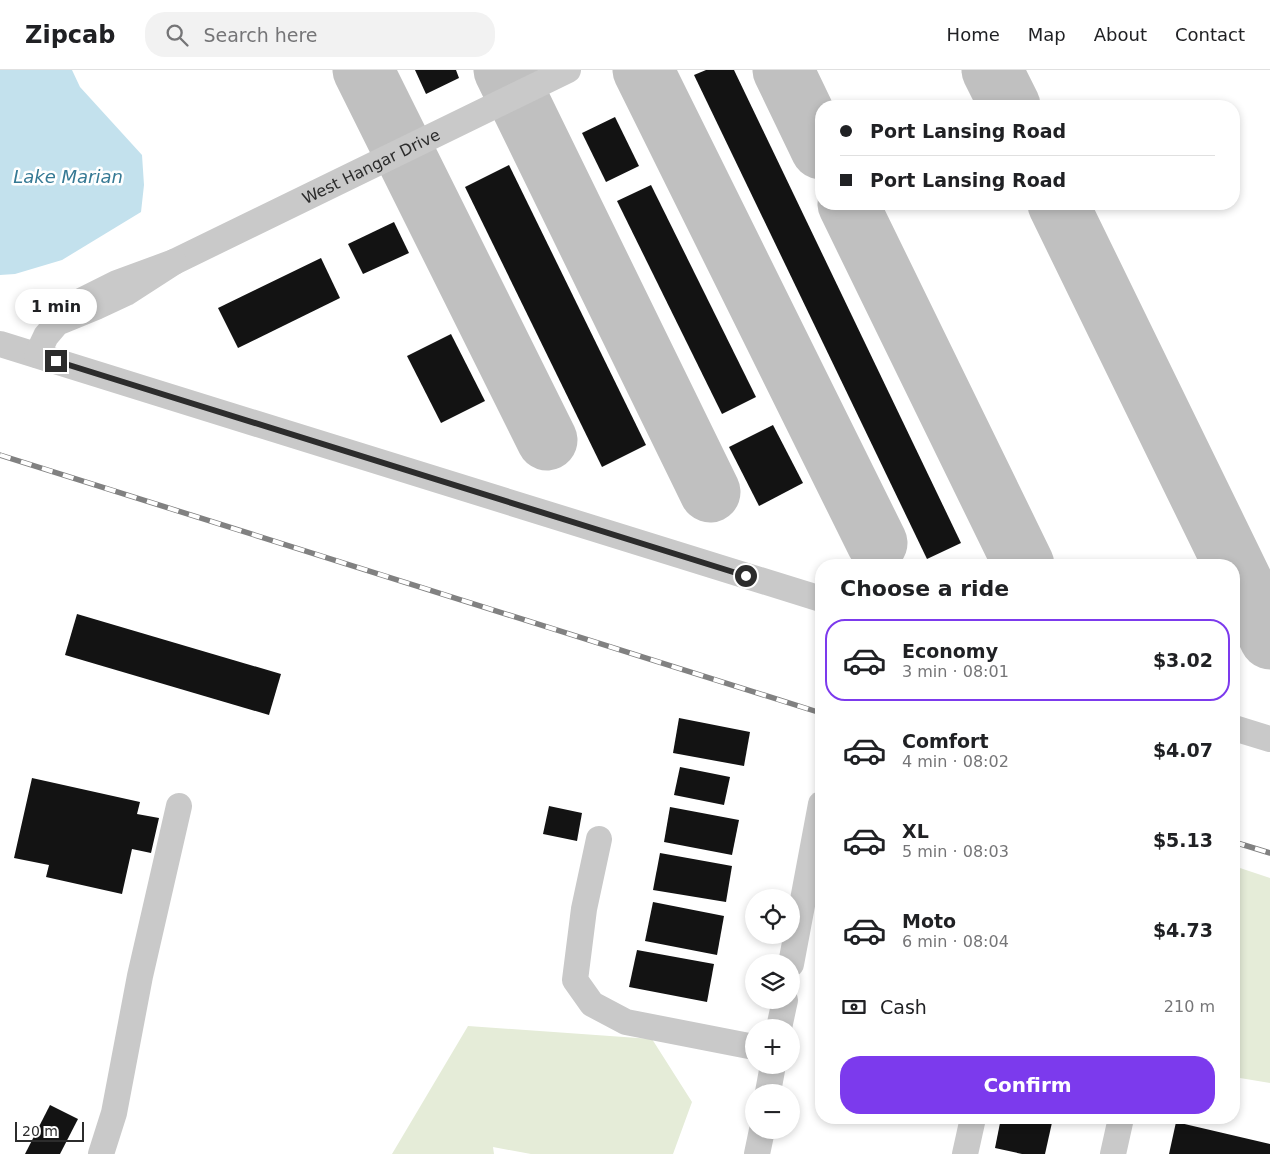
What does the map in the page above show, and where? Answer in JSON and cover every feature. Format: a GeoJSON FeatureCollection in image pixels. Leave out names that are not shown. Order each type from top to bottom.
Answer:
{"type":"FeatureCollection","features":[{"type":"Feature","properties":{"kind":"street","name":"West Hangar Drive"},"geometry":{"type":"LineString","coordinates":[[37,355],[46,336],[57,323],[126,293],[174,262],[568,70]]}},
{"type":"Feature","properties":{"kind":"street"},"geometry":{"type":"LineString","coordinates":[[0,344],[815,598]]}},
{"type":"Feature","properties":{"kind":"street"},"geometry":{"type":"LineString","coordinates":[[1240,730],[1270,739]]}},
{"type":"Feature","properties":{"kind":"street"},"geometry":{"type":"LineString","coordinates":[[101,1154],[114,1113],[140,976],[179,806]]}},
{"type":"Feature","properties":{"kind":"street"},"geometry":{"type":"LineString","coordinates":[[793,954],[815,836]]}},
{"type":"Feature","properties":{"kind":"street"},"geometry":{"type":"LineString","coordinates":[[599,838],[584,909],[575,980],[592,1004],[626,1022],[745,1044]]}},
{"type":"Feature","properties":{"kind":"street"},"geometry":{"type":"LineString","coordinates":[[966,1154],[972,1124]]}},
{"type":"Feature","properties":{"kind":"street"},"geometry":{"type":"LineString","coordinates":[[1113,1154],[1120,1124]]}},
{"type":"Feature","properties":{"kind":"street"},"geometry":{"type":"LineString","coordinates":[[758,1154],[760,1139]]}},
{"type":"Feature","properties":{"kind":"green space"},"geometry":{"type":"Polygon","coordinates":[[[1240,868],[1270,878],[1270,1083],[1240,1078],[1240,868]]]}},
{"type":"Feature","properties":{"kind":"green space"},"geometry":{"type":"Polygon","coordinates":[[[468,1026],[652,1039],[692,1102],[673,1154],[531,1154],[493,1147],[494,1154],[392,1154],[468,1026]]]}},
{"type":"Feature","properties":{"kind":"water","name":"Lake Marian"},"geometry":{"type":"Polygon","coordinates":[[[0,70],[72,70],[80,87],[142,155],[144,185],[141,212],[62,260],[15,274],[0,275],[0,70]]]}},
{"type":"Feature","properties":{"kind":"building"},"geometry":{"type":"Polygon","coordinates":[[[415,70],[456,70],[459,78],[426,94],[415,70]]]}},
{"type":"Feature","properties":{"kind":"building"},"geometry":{"type":"Polygon","coordinates":[[[706,70],[734,70],[961,543],[927,559],[694,75],[706,70]]]}},
{"type":"Feature","properties":{"kind":"building"},"geometry":{"type":"Polygon","coordinates":[[[615,117],[639,166],[606,182],[582,133],[615,117]]]}},
{"type":"Feature","properties":{"kind":"building"},"geometry":{"type":"Polygon","coordinates":[[[509,165],[646,445],[602,467],[465,187],[509,165]]]}},
{"type":"Feature","properties":{"kind":"building"},"geometry":{"type":"Polygon","coordinates":[[[651,185],[756,397],[722,414],[617,201],[651,185]]]}},
{"type":"Feature","properties":{"kind":"building"},"geometry":{"type":"Polygon","coordinates":[[[394,222],[409,253],[363,274],[348,244],[394,222]]]}},
{"type":"Feature","properties":{"kind":"building"},"geometry":{"type":"Polygon","coordinates":[[[321,258],[340,298],[238,348],[218,308],[321,258]]]}},
{"type":"Feature","properties":{"kind":"building"},"geometry":{"type":"Polygon","coordinates":[[[451,334],[485,401],[441,423],[407,356],[451,334]]]}},
{"type":"Feature","properties":{"kind":"building"},"geometry":{"type":"Polygon","coordinates":[[[773,425],[803,483],[759,506],[729,447],[773,425]]]}},
{"type":"Feature","properties":{"kind":"building"},"geometry":{"type":"Polygon","coordinates":[[[77,614],[281,674],[269,715],[65,655],[77,614]]]}},
{"type":"Feature","properties":{"kind":"building"},"geometry":{"type":"Polygon","coordinates":[[[679,718],[750,732],[744,766],[673,753],[679,718]]]}},
{"type":"Feature","properties":{"kind":"building"},"geometry":{"type":"Polygon","coordinates":[[[680,767],[730,777],[724,805],[674,795],[680,767]]]}},
{"type":"Feature","properties":{"kind":"building"},"geometry":{"type":"Polygon","coordinates":[[[32,778],[140,802],[137,814],[159,818],[151,853],[132,849],[122,894],[46,877],[49,865],[14,858],[32,778]]]}},
{"type":"Feature","properties":{"kind":"building"},"geometry":{"type":"Polygon","coordinates":[[[549,806],[582,813],[577,841],[543,834],[549,806]]]}},
{"type":"Feature","properties":{"kind":"building"},"geometry":{"type":"Polygon","coordinates":[[[670,807],[739,820],[732,855],[664,842],[670,807]]]}},
{"type":"Feature","properties":{"kind":"building"},"geometry":{"type":"Polygon","coordinates":[[[660,853],[732,866],[726,902],[653,890],[660,853]]]}},
{"type":"Feature","properties":{"kind":"building"},"geometry":{"type":"Polygon","coordinates":[[[653,902],[724,916],[717,955],[645,941],[653,902]]]}},
{"type":"Feature","properties":{"kind":"building"},"geometry":{"type":"Polygon","coordinates":[[[637,950],[714,964],[707,1002],[629,987],[637,950]]]}},
{"type":"Feature","properties":{"kind":"building"},"geometry":{"type":"Polygon","coordinates":[[[50,1105],[78,1119],[60,1154],[25,1154],[50,1105]]]}},
{"type":"Feature","properties":{"kind":"building"},"geometry":{"type":"Polygon","coordinates":[[[1000,1124],[1052,1124],[1045,1154],[1022,1154],[995,1148],[1000,1124]]]}},
{"type":"Feature","properties":{"kind":"building"},"geometry":{"type":"Polygon","coordinates":[[[1176,1124],[1185,1124],[1270,1144],[1270,1154],[1169,1154],[1176,1124]]]}},
{"type":"Feature","properties":{"kind":"taxiway"},"geometry":{"type":"LineString","coordinates":[[363,70],[547,440]]}},
{"type":"Feature","properties":{"kind":"taxiway"},"geometry":{"type":"LineString","coordinates":[[504,70],[710,492]]}},
{"type":"Feature","properties":{"kind":"taxiway"},"geometry":{"type":"LineString","coordinates":[[643,70],[877,543]]}},
{"type":"Feature","properties":{"kind":"taxiway"},"geometry":{"type":"LineString","coordinates":[[783,70],[815,137]]}},
{"type":"Feature","properties":{"kind":"taxiway"},"geometry":{"type":"LineString","coordinates":[[992,70],[1007,100]]}},
{"type":"Feature","properties":{"kind":"taxiway"},"geometry":{"type":"LineString","coordinates":[[851,210],[1021,559]]}},
{"type":"Feature","properties":{"kind":"taxiway"},"geometry":{"type":"LineString","coordinates":[[1061,210],[1231,559]]}},
{"type":"Feature","properties":{"kind":"taxiway"},"geometry":{"type":"LineString","coordinates":[[1240,577],[1270,639]]}},
{"type":"Feature","properties":{"kind":"railway"},"geometry":{"type":"LineString","coordinates":[[0,455],[815,711]]}},
{"type":"Feature","properties":{"kind":"railway"},"geometry":{"type":"LineString","coordinates":[[1240,844],[1270,853]]}},
{"type":"Feature","properties":{"kind":"route"},"geometry":{"type":"LineString","coordinates":[[56,361],[746,576]]}}]}
